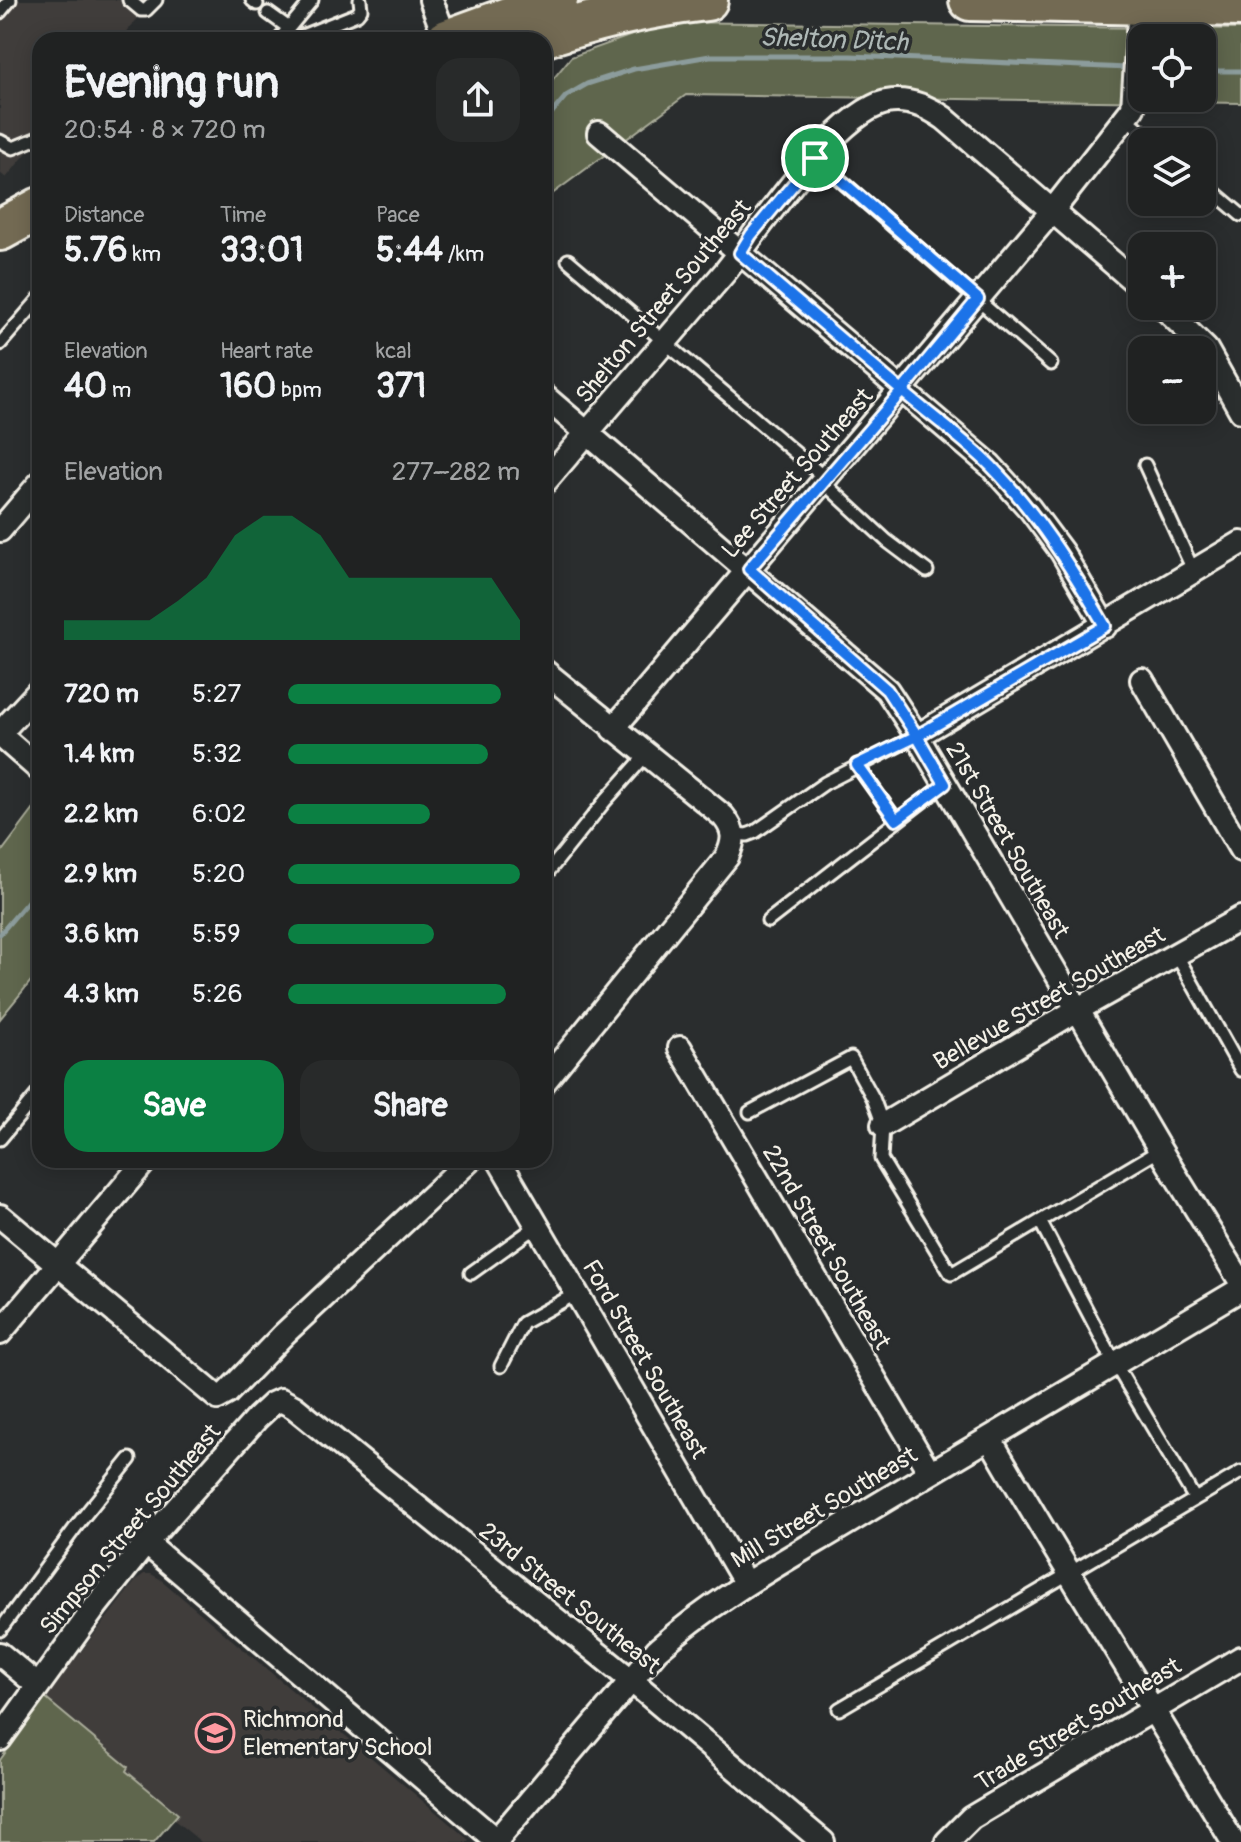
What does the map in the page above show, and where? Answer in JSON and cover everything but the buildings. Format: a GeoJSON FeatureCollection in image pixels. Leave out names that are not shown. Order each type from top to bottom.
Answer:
{"type":"FeatureCollection","features":[{"type":"Feature","properties":{"kind":"highway"},"geometry":{"type":"LineString","coordinates":[[468,32],[557,0]]}},
{"type":"Feature","properties":{"kind":"highway"},"geometry":{"type":"LineString","coordinates":[[552,34],[584,22],[654,6],[707,0]]}},
{"type":"Feature","properties":{"kind":"highway"},"geometry":{"type":"LineString","coordinates":[[970,0],[1139,18],[1241,6]]}},
{"type":"Feature","properties":{"kind":"highway"},"geometry":{"type":"LineString","coordinates":[[0,230],[32,212]]}},
{"type":"Feature","properties":{"kind":"highway"},"geometry":{"type":"LineString","coordinates":[[0,239],[32,233]]}},
{"type":"Feature","properties":{"kind":"street"},"geometry":{"type":"LineString","coordinates":[[431,0],[443,32]]}},
{"type":"Feature","properties":{"kind":"street"},"geometry":{"type":"LineString","coordinates":[[1138,24],[1139,18]]}},
{"type":"Feature","properties":{"kind":"street","name":"Shelton Street Southeast"},"geometry":{"type":"LineString","coordinates":[[552,474],[740,253],[751,235],[843,125],[863,111],[886,102],[905,101],[927,107],[944,118],[1128,276]]}},
{"type":"Feature","properties":{"kind":"street","name":"Lee Street Southeast"},"geometry":{"type":"LineString","coordinates":[[613,729],[902,391],[1053,210],[1128,112]]}},
{"type":"Feature","properties":{"kind":"street"},"geometry":{"type":"LineString","coordinates":[[599,133],[990,465],[1030,509],[1062,552],[1105,626]]}},
{"type":"Feature","properties":{"kind":"street"},"geometry":{"type":"LineString","coordinates":[[1176,320],[1206,349],[1241,411]]}},
{"type":"Feature","properties":{"kind":"street","name":"21st Street Southeast"},"geometry":{"type":"LineString","coordinates":[[552,403],[887,690],[1241,1282]]}},
{"type":"Feature","properties":{"kind":"street"},"geometry":{"type":"LineString","coordinates":[[0,530],[32,492]]}},
{"type":"Feature","properties":{"kind":"street"},"geometry":{"type":"LineString","coordinates":[[917,736],[1241,543]]}},
{"type":"Feature","properties":{"kind":"street"},"geometry":{"type":"LineString","coordinates":[[1142,680],[1241,850]]}},
{"type":"Feature","properties":{"kind":"street"},"geometry":{"type":"LineString","coordinates":[[552,684],[723,816],[734,834],[733,846],[727,857],[552,1072]]}},
{"type":"Feature","properties":{"kind":"street"},"geometry":{"type":"LineString","coordinates":[[32,699],[0,734],[32,763]]}},
{"type":"Feature","properties":{"kind":"street","name":"Bellevue Street Southeast"},"geometry":{"type":"LineString","coordinates":[[883,1125],[1077,1010],[1241,918]]}},
{"type":"Feature","properties":{"kind":"street","name":"22nd Street Southeast"},"geometry":{"type":"LineString","coordinates":[[680,1048],[930,1473]]}},
{"type":"Feature","properties":{"kind":"street"},"geometry":{"type":"LineString","coordinates":[[0,1333],[139,1168]]}},
{"type":"Feature","properties":{"kind":"street","name":"Simpson Street Southeast"},"geometry":{"type":"LineString","coordinates":[[58,1264],[218,1398],[227,1393],[284,1334],[461,1168]]}},
{"type":"Feature","properties":{"kind":"street","name":"Ford Street Southeast"},"geometry":{"type":"LineString","coordinates":[[504,1168],[746,1584]]}},
{"type":"Feature","properties":{"kind":"street"},"geometry":{"type":"LineString","coordinates":[[0,1216],[58,1264]]}},
{"type":"Feature","properties":{"kind":"street","name":"Mill Street Southeast"},"geometry":{"type":"LineString","coordinates":[[497,1842],[657,1650],[687,1624],[746,1584],[1241,1289]]}},
{"type":"Feature","properties":{"kind":"street","name":"Simpson Street Southeast"},"geometry":{"type":"LineString","coordinates":[[0,1739],[37,1685],[146,1543],[257,1418],[281,1400]]}},
{"type":"Feature","properties":{"kind":"street","name":"23rd Street Southeast"},"geometry":{"type":"LineString","coordinates":[[281,1400],[294,1407],[632,1681],[823,1842]]}},
{"type":"Feature","properties":{"kind":"street"},"geometry":{"type":"LineString","coordinates":[[990,1439],[1068,1574],[1154,1709],[1233,1842]]}},
{"type":"Feature","properties":{"kind":"street"},"geometry":{"type":"LineString","coordinates":[[146,1543],[497,1842]]}},
{"type":"Feature","properties":{"kind":"street","name":"Trade Street Southeast"},"geometry":{"type":"LineString","coordinates":[[947,1842],[971,1818],[1241,1658]]}},
{"type":"Feature","properties":{"kind":"street"},"geometry":{"type":"LineString","coordinates":[[2,1661],[37,1685]]}},
{"type":"Feature","properties":{"kind":"lane"},"geometry":{"type":"LineString","coordinates":[[0,12],[10,0]]}},
{"type":"Feature","properties":{"kind":"lane"},"geometry":{"type":"LineString","coordinates":[[129,0],[141,10],[146,10],[156,0]]}},
{"type":"Feature","properties":{"kind":"lane"},"geometry":{"type":"LineString","coordinates":[[291,32],[312,0]]}},
{"type":"Feature","properties":{"kind":"lane"},"geometry":{"type":"LineString","coordinates":[[297,32],[357,14],[361,9],[360,0]]}},
{"type":"Feature","properties":{"kind":"lane"},"geometry":{"type":"LineString","coordinates":[[268,13],[288,32]]}},
{"type":"Feature","properties":{"kind":"lane"},"geometry":{"type":"LineString","coordinates":[[1132,112],[1144,128]]}},
{"type":"Feature","properties":{"kind":"lane"},"geometry":{"type":"LineString","coordinates":[[0,141],[13,148],[32,140]]}},
{"type":"Feature","properties":{"kind":"lane"},"geometry":{"type":"LineString","coordinates":[[815,158],[1051,364]]}},
{"type":"Feature","properties":{"kind":"lane"},"geometry":{"type":"LineString","coordinates":[[1216,194],[1241,215]]}},
{"type":"Feature","properties":{"kind":"lane"},"geometry":{"type":"LineString","coordinates":[[568,260],[824,481],[887,541],[927,571]]}},
{"type":"Feature","properties":{"kind":"lane"},"geometry":{"type":"LineString","coordinates":[[0,344],[32,307]]}},
{"type":"Feature","properties":{"kind":"lane"},"geometry":{"type":"LineString","coordinates":[[1145,465],[1194,572]]}},
{"type":"Feature","properties":{"kind":"lane"},"geometry":{"type":"LineString","coordinates":[[734,834],[755,832],[794,803],[857,765],[917,736]]}},
{"type":"Feature","properties":{"kind":"lane"},"geometry":{"type":"LineString","coordinates":[[552,867],[646,755]]}},
{"type":"Feature","properties":{"kind":"lane"},"geometry":{"type":"LineString","coordinates":[[857,765],[896,820]]}},
{"type":"Feature","properties":{"kind":"lane"},"geometry":{"type":"LineString","coordinates":[[768,921],[945,784]]}},
{"type":"Feature","properties":{"kind":"lane"},"geometry":{"type":"LineString","coordinates":[[1176,954],[1241,1070]]}},
{"type":"Feature","properties":{"kind":"lane"},"geometry":{"type":"LineString","coordinates":[[750,1112],[851,1058],[873,1098],[883,1125],[881,1159],[951,1274],[1160,1150]]}},
{"type":"Feature","properties":{"kind":"lane"},"geometry":{"type":"LineString","coordinates":[[0,1139],[32,1101]]}},
{"type":"Feature","properties":{"kind":"lane"},"geometry":{"type":"LineString","coordinates":[[1040,1221],[1115,1364],[1195,1499]]}},
{"type":"Feature","properties":{"kind":"lane"},"geometry":{"type":"LineString","coordinates":[[471,1273],[538,1225]]}},
{"type":"Feature","properties":{"kind":"lane"},"geometry":{"type":"LineString","coordinates":[[501,1366],[523,1323],[577,1293]]}},
{"type":"Feature","properties":{"kind":"lane"},"geometry":{"type":"LineString","coordinates":[[0,1630],[130,1459]]}},
{"type":"Feature","properties":{"kind":"lane"},"geometry":{"type":"LineString","coordinates":[[839,1709],[1241,1472]]}},
{"type":"Feature","properties":{"kind":"shaded area"},"geometry":{"type":"Polygon","coordinates":[[[0,0],[153,0],[127,32],[32,32],[32,147],[6,178],[0,173],[0,0]]]}},
{"type":"Feature","properties":{"kind":"shaded area","name":"Richmond Elementary School"},"geometry":{"type":"Polygon","coordinates":[[[144,1574],[160,1579],[469,1840],[201,1842],[173,1819],[177,1814],[126,1771],[128,1767],[45,1698],[144,1574]]]}},
{"type":"Feature","properties":{"kind":"green space"},"geometry":{"type":"Polygon","coordinates":[[[668,22],[1128,28],[1128,101],[686,95],[552,194],[552,80],[571,57],[668,22]]]}},
{"type":"Feature","properties":{"kind":"green space"},"geometry":{"type":"Polygon","coordinates":[[[1216,29],[1241,29],[1241,103],[1216,103],[1216,29]]]}},
{"type":"Feature","properties":{"kind":"green space"},"geometry":{"type":"Polygon","coordinates":[[[32,812],[32,980],[0,1019],[0,854],[32,812]]]}},
{"type":"Feature","properties":{"kind":"green space"},"geometry":{"type":"Polygon","coordinates":[[[45,1698],[128,1767],[126,1771],[178,1814],[154,1842],[0,1842],[0,1760],[45,1698]]]}},
{"type":"Feature","properties":{"kind":"waterway","name":"Shelton Ditch"},"geometry":{"type":"LineString","coordinates":[[552,113],[566,96],[587,84],[634,69],[710,56],[851,56],[1128,68]]}},
{"type":"Feature","properties":{"kind":"waterway","name":"Shelton Ditch"},"geometry":{"type":"LineString","coordinates":[[1216,71],[1241,71]]}},
{"type":"Feature","properties":{"kind":"waterway","name":"Shelton Ditch"},"geometry":{"type":"LineString","coordinates":[[0,934],[32,896]]}},
{"type":"Feature","properties":{"kind":"place","name":"Richmond Elementary School"},"geometry":{"type":"Point","coordinates":[215,1733]}},
{"type":"Feature","properties":{"kind":"route"},"geometry":{"type":"LineString","coordinates":[[815,158],[751,235],[740,253],[902,391],[749,569],[887,690],[917,736],[857,765],[896,820],[945,784],[917,736],[1105,626],[1062,552],[1030,509],[990,465],[902,391],[978,299],[815,158]]}}]}
